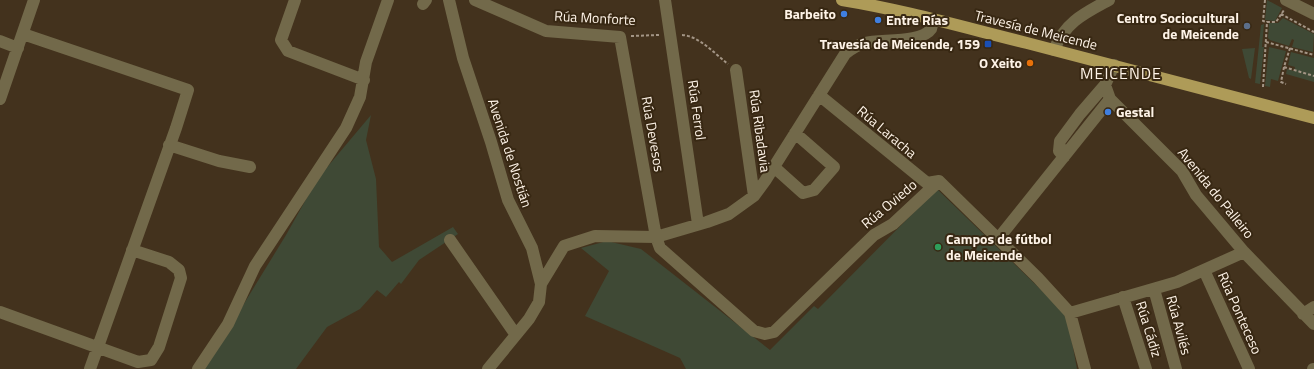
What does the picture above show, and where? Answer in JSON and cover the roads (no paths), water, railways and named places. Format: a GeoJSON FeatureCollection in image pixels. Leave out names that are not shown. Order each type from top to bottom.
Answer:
{"type":"FeatureCollection","features":[{"type":"Feature","properties":{"kind":"main road","name":"Travesía de Meicende"},"geometry":{"type":"LineString","coordinates":[[842,0],[869,2],[1314,118]]}},
{"type":"Feature","properties":{"kind":"street"},"geometry":{"type":"LineString","coordinates":[[0,100],[34,0]]}},
{"type":"Feature","properties":{"kind":"street"},"geometry":{"type":"LineString","coordinates":[[295,0],[281,40],[288,51],[364,80]]}},
{"type":"Feature","properties":{"kind":"street"},"geometry":{"type":"LineString","coordinates":[[198,369],[228,324],[255,266],[346,128],[360,97],[366,62],[388,0]]}},
{"type":"Feature","properties":{"kind":"street","name":"Avenida de Nostián"},"geometry":{"type":"LineString","coordinates":[[449,0],[463,58],[508,200],[532,248],[542,284],[539,302],[529,318],[488,369]]}},
{"type":"Feature","properties":{"kind":"street","name":"Rúa Monforte"},"geometry":{"type":"LineString","coordinates":[[475,0],[546,31],[620,37]]}},
{"type":"Feature","properties":{"kind":"street","name":"Rúa Ferrol"},"geometry":{"type":"LineString","coordinates":[[665,0],[674,34],[698,224]]}},
{"type":"Feature","properties":{"kind":"street"},"geometry":{"type":"LineString","coordinates":[[1054,50],[1059,37],[1068,27],[1078,18],[1109,0]]}},
{"type":"Feature","properties":{"kind":"street"},"geometry":{"type":"LineString","coordinates":[[1286,0],[1314,14]]}},
{"type":"Feature","properties":{"kind":"street"},"geometry":{"type":"LineString","coordinates":[[542,284],[564,246],[595,236],[656,237],[729,214],[754,196],[845,54],[853,48],[865,43],[914,38],[931,29],[933,19]]}},
{"type":"Feature","properties":{"kind":"street"},"geometry":{"type":"LineString","coordinates":[[22,34],[188,90],[170,145],[90,369]]}},
{"type":"Feature","properties":{"kind":"street","name":"Rúa Devesos"},"geometry":{"type":"LineString","coordinates":[[620,37],[656,237]]}},
{"type":"Feature","properties":{"kind":"street"},"geometry":{"type":"LineString","coordinates":[[0,41],[18,48]]}},
{"type":"Feature","properties":{"kind":"street"},"geometry":{"type":"LineString","coordinates":[[1064,156],[1059,151],[1060,141],[1080,114],[1105,85],[1114,65]]}},
{"type":"Feature","properties":{"kind":"street","name":"Rúa Ribadavia"},"geometry":{"type":"LineString","coordinates":[[736,70],[754,196]]}},
{"type":"Feature","properties":{"kind":"street"},"geometry":{"type":"LineString","coordinates":[[998,239],[1110,99],[1105,85]]}},
{"type":"Feature","properties":{"kind":"street","name":"Rúa Laracha"},"geometry":{"type":"LineString","coordinates":[[819,95],[927,184],[939,181]]}},
{"type":"Feature","properties":{"kind":"street","name":"Avenida do Palleiro"},"geometry":{"type":"LineString","coordinates":[[1110,99],[1182,171],[1196,195],[1244,252],[1314,324]]}},
{"type":"Feature","properties":{"kind":"street"},"geometry":{"type":"LineString","coordinates":[[774,167],[804,193],[814,190],[834,167],[795,133]]}},
{"type":"Feature","properties":{"kind":"street"},"geometry":{"type":"LineString","coordinates":[[170,145],[219,161],[250,167]]}},
{"type":"Feature","properties":{"kind":"street","name":"Rúa Oviedo"},"geometry":{"type":"LineString","coordinates":[[656,237],[660,248],[724,305],[754,331],[765,334],[774,332],[874,235],[893,224],[939,181],[1070,312]]}},
{"type":"Feature","properties":{"kind":"street"},"geometry":{"type":"LineString","coordinates":[[450,240],[516,335]]}},
{"type":"Feature","properties":{"kind":"street"},"geometry":{"type":"LineString","coordinates":[[0,312],[138,362],[151,360],[159,347],[181,278],[180,270],[169,262],[132,250]]}},
{"type":"Feature","properties":{"kind":"street"},"geometry":{"type":"LineString","coordinates":[[1085,369],[1070,312],[1177,282],[1244,252]]}},
{"type":"Feature","properties":{"kind":"street","name":"Rúa Ponteceso"},"geometry":{"type":"LineString","coordinates":[[1204,270],[1249,369]]}},
{"type":"Feature","properties":{"kind":"street","name":"Rúa Avilés"},"geometry":{"type":"LineString","coordinates":[[1154,289],[1176,369]]}},
{"type":"Feature","properties":{"kind":"street","name":"Rúa Cádiz"},"geometry":{"type":"LineString","coordinates":[[1123,297],[1146,369]]}},
{"type":"Feature","properties":{"kind":"street"},"geometry":{"type":"LineString","coordinates":[[1303,314],[1314,306]]}},
{"type":"Feature","properties":{"kind":"place","name":"Barbeito"},"geometry":{"type":"Point","coordinates":[844,14]}},
{"type":"Feature","properties":{"kind":"place","name":"Entre Rías"},"geometry":{"type":"Point","coordinates":[878,20]}},
{"type":"Feature","properties":{"kind":"place","name":"Centro Sociocultural de Meicende"},"geometry":{"type":"Point","coordinates":[1247,26]}},
{"type":"Feature","properties":{"kind":"place","name":"Travesía de Meicende, 159"},"geometry":{"type":"Point","coordinates":[988,44]}},
{"type":"Feature","properties":{"kind":"place","name":"O Xeito"},"geometry":{"type":"Point","coordinates":[1030,63]}},
{"type":"Feature","properties":{"kind":"place","name":"Gestal"},"geometry":{"type":"Point","coordinates":[1108,112]}},
{"type":"Feature","properties":{"kind":"place","name":"Campos de fútbol de Meicende"},"geometry":{"type":"Point","coordinates":[938,247]}},
{"type":"Feature","properties":{"kind":"district","name":"MEICENDE"},"geometry":{"type":"Point","coordinates":[1121,73]}}]}
